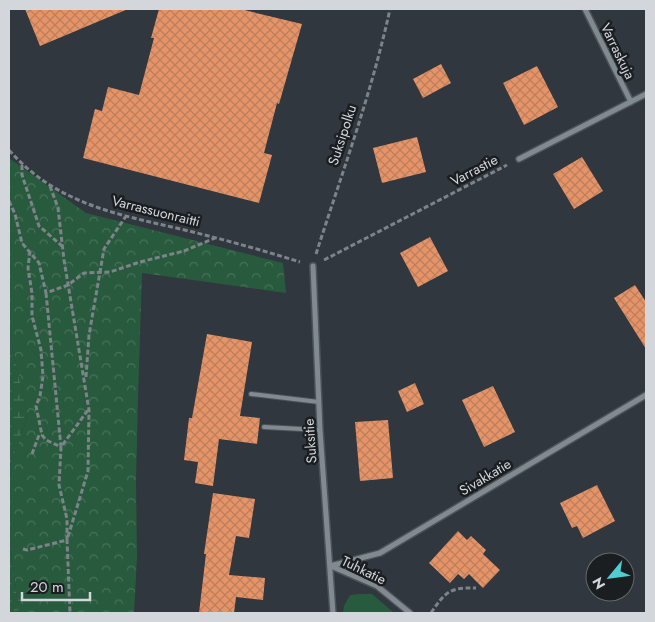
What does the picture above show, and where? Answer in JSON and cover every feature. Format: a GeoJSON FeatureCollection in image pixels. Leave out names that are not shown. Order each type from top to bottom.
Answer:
{"type":"FeatureCollection","features":[{"type":"Feature","properties":{"kind":"street","name":"Varraskuja"},"geometry":{"type":"LineString","coordinates":[[585,9],[631,102]]}},
{"type":"Feature","properties":{"kind":"street","name":"Varrastie"},"geometry":{"type":"LineString","coordinates":[[519,159],[646,94]]}},
{"type":"Feature","properties":{"kind":"street","name":"Suksitie"},"geometry":{"type":"LineString","coordinates":[[312,266],[320,430],[333,613]]}},
{"type":"Feature","properties":{"kind":"street","name":"Sivakkatie"},"geometry":{"type":"LineString","coordinates":[[330,566],[380,553],[646,395]]}},
{"type":"Feature","properties":{"kind":"street","name":"Tuhkatie"},"geometry":{"type":"LineString","coordinates":[[330,566],[378,586],[410,613]]}},
{"type":"Feature","properties":{"kind":"lane"},"geometry":{"type":"LineString","coordinates":[[251,394],[319,402]]}},
{"type":"Feature","properties":{"kind":"lane"},"geometry":{"type":"LineString","coordinates":[[264,427],[320,430]]}},
{"type":"Feature","properties":{"kind":"path","name":"Suksipolku"},"geometry":{"type":"LineString","coordinates":[[312,266],[364,103],[383,40],[390,9]]}},
{"type":"Feature","properties":{"kind":"path","name":"Varrassuonraitti"},"geometry":{"type":"LineString","coordinates":[[9,150],[22,165],[50,186],[88,206],[216,237],[312,266]]}},
{"type":"Feature","properties":{"kind":"path","name":"Varrastie"},"geometry":{"type":"LineString","coordinates":[[312,266],[519,159]]}},
{"type":"Feature","properties":{"kind":"path"},"geometry":{"type":"LineString","coordinates":[[22,165],[22,175],[39,226],[63,246]]}},
{"type":"Feature","properties":{"kind":"path"},"geometry":{"type":"LineString","coordinates":[[50,186],[58,208],[68,285],[89,410],[88,472],[67,540]]}},
{"type":"Feature","properties":{"kind":"path"},"geometry":{"type":"LineString","coordinates":[[9,201],[15,214],[22,244],[39,263],[46,294],[61,447],[59,485],[67,519],[70,613]]}},
{"type":"Feature","properties":{"kind":"path"},"geometry":{"type":"LineString","coordinates":[[86,384],[89,335],[104,249],[126,216]]}},
{"type":"Feature","properties":{"kind":"path"},"geometry":{"type":"LineString","coordinates":[[46,294],[68,285],[84,274],[110,272],[184,251],[216,237]]}},
{"type":"Feature","properties":{"kind":"path"},"geometry":{"type":"LineString","coordinates":[[30,252],[28,268],[32,292],[32,316],[42,358],[43,376],[40,396],[36,406],[42,435],[46,440],[61,447]]}},
{"type":"Feature","properties":{"kind":"path"},"geometry":{"type":"LineString","coordinates":[[61,447],[89,410]]}},
{"type":"Feature","properties":{"kind":"path"},"geometry":{"type":"LineString","coordinates":[[32,454],[39,435],[42,435]]}},
{"type":"Feature","properties":{"kind":"path"},"geometry":{"type":"LineString","coordinates":[[23,549],[27,550],[67,540]]}},
{"type":"Feature","properties":{"kind":"path"},"geometry":{"type":"LineString","coordinates":[[430,613],[442,597],[458,588],[476,588]]}},
{"type":"Feature","properties":{"kind":"green space"},"geometry":{"type":"Polygon","coordinates":[[[9,158],[86,213],[283,263],[286,293],[142,273],[136,481],[137,557],[134,613],[19,613],[9,535],[9,469],[28,416],[9,333],[9,158]]]}},
{"type":"Feature","properties":{"kind":"green space"},"geometry":{"type":"Polygon","coordinates":[[[9,333],[28,416],[9,469],[9,333]]]}},
{"type":"Feature","properties":{"kind":"green space"},"geometry":{"type":"Polygon","coordinates":[[[9,535],[19,613],[9,613],[9,535]]]}},
{"type":"Feature","properties":{"kind":"green space"},"geometry":{"type":"Polygon","coordinates":[[[372,594],[394,613],[343,613],[344,606],[350,595],[372,594]]]}},
{"type":"Feature","properties":{"kind":"building"},"geometry":{"type":"Polygon","coordinates":[[[25,9],[128,9],[40,46],[25,9]]]}},
{"type":"Feature","properties":{"kind":"building"},"geometry":{"type":"Polygon","coordinates":[[[159,9],[240,9],[302,24],[279,104],[277,103],[264,153],[272,155],[259,203],[83,158],[95,109],[102,111],[108,87],[139,95],[154,38],[151,38],[159,9]]]}},
{"type":"Feature","properties":{"kind":"building"},"geometry":{"type":"Polygon","coordinates":[[[441,64],[451,83],[423,98],[413,79],[441,64]]]}},
{"type":"Feature","properties":{"kind":"building"},"geometry":{"type":"Polygon","coordinates":[[[537,66],[558,107],[524,125],[503,83],[537,66]]]}},
{"type":"Feature","properties":{"kind":"building"},"geometry":{"type":"Polygon","coordinates":[[[417,137],[426,172],[382,183],[373,148],[417,137]]]}},
{"type":"Feature","properties":{"kind":"building"},"geometry":{"type":"Polygon","coordinates":[[[582,157],[603,191],[574,209],[553,174],[582,157]]]}},
{"type":"Feature","properties":{"kind":"building"},"geometry":{"type":"Polygon","coordinates":[[[430,237],[448,271],[418,287],[400,253],[430,237]]]}},
{"type":"Feature","properties":{"kind":"building"},"geometry":{"type":"Polygon","coordinates":[[[635,285],[646,302],[646,349],[614,298],[635,285]]]}},
{"type":"Feature","properties":{"kind":"building"},"geometry":{"type":"Polygon","coordinates":[[[207,334],[252,342],[240,416],[260,418],[257,444],[219,439],[213,486],[195,483],[198,462],[184,460],[189,418],[192,418],[207,334]]]}},
{"type":"Feature","properties":{"kind":"building"},"geometry":{"type":"Polygon","coordinates":[[[415,383],[424,404],[407,412],[398,391],[415,383]]]}},
{"type":"Feature","properties":{"kind":"building"},"geometry":{"type":"Polygon","coordinates":[[[493,386],[515,432],[484,447],[462,400],[493,386]]]}},
{"type":"Feature","properties":{"kind":"building"},"geometry":{"type":"Polygon","coordinates":[[[388,420],[393,478],[360,481],[355,422],[388,420]]]}},
{"type":"Feature","properties":{"kind":"building"},"geometry":{"type":"Polygon","coordinates":[[[597,485],[615,521],[583,538],[577,526],[572,528],[560,503],[597,485]]]}},
{"type":"Feature","properties":{"kind":"building"},"geometry":{"type":"Polygon","coordinates":[[[213,493],[255,499],[249,538],[236,536],[229,575],[265,578],[263,600],[236,597],[234,613],[199,613],[206,554],[204,554],[213,493]]]}},
{"type":"Feature","properties":{"kind":"building"},"geometry":{"type":"Polygon","coordinates":[[[458,531],[467,540],[471,536],[486,550],[483,554],[500,570],[483,588],[469,574],[464,579],[458,574],[450,583],[429,563],[458,531]]]}}]}
